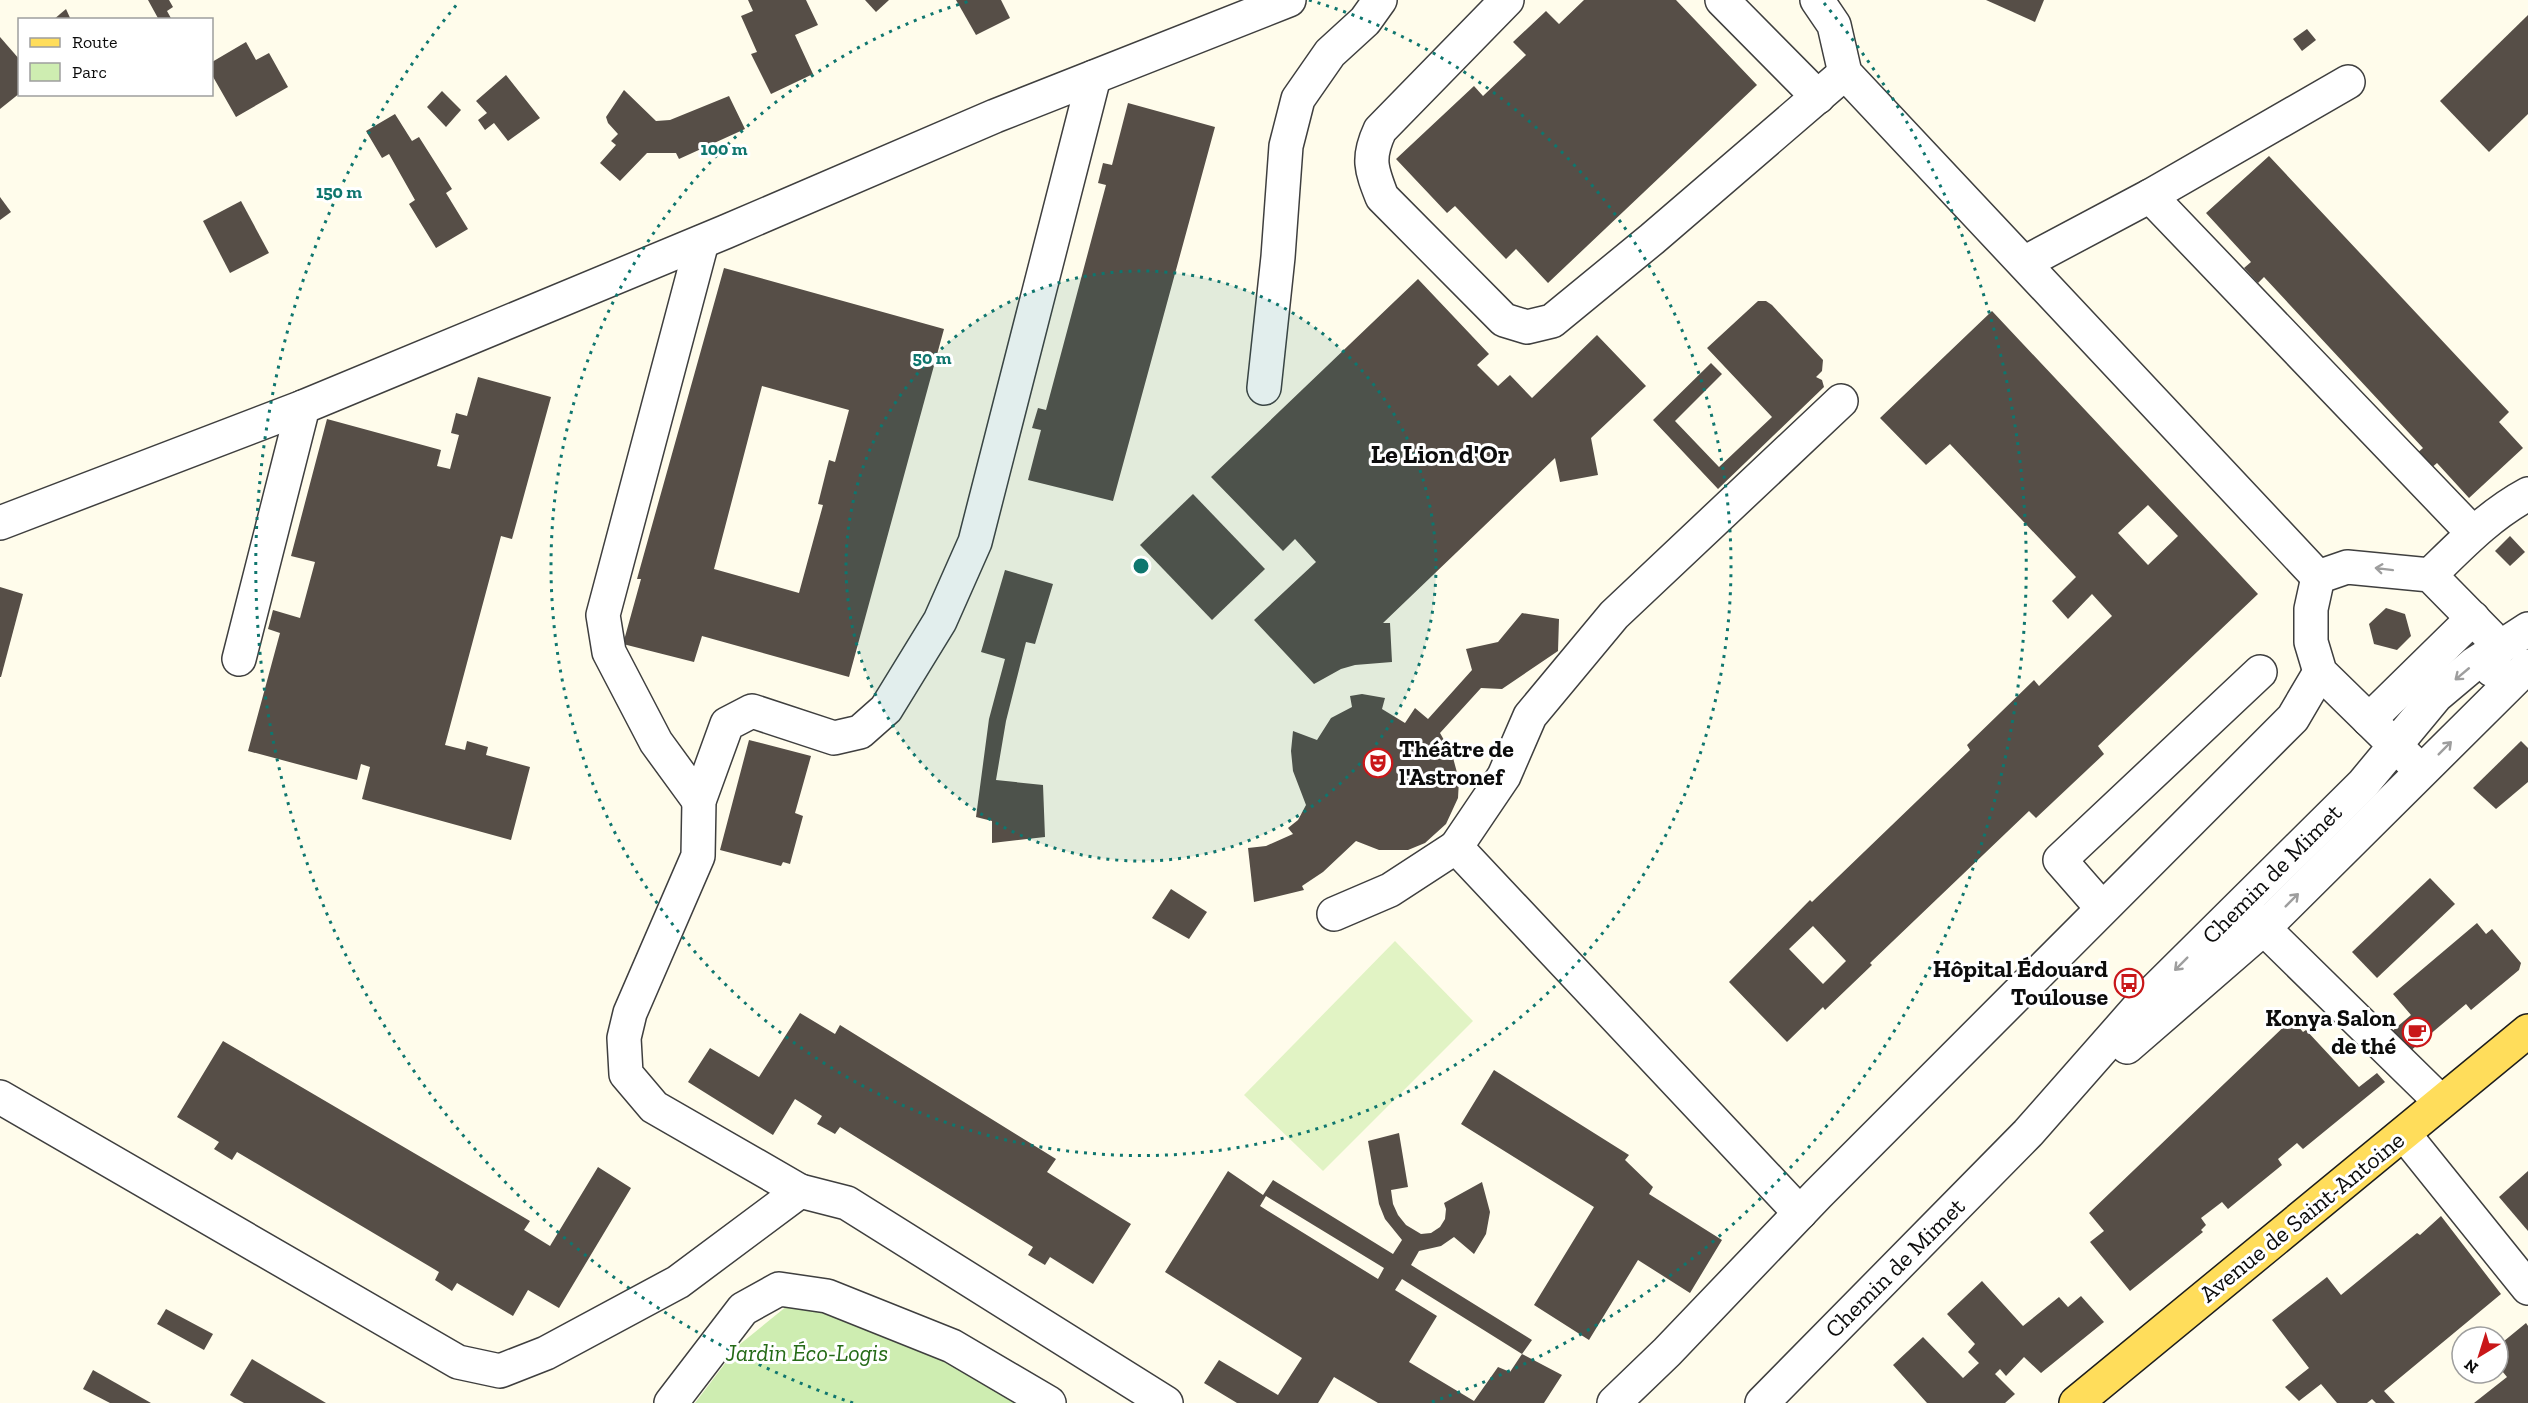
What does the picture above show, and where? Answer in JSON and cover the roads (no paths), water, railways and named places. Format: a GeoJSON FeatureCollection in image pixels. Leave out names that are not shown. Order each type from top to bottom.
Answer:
{"type":"FeatureCollection","features":[{"type":"Feature","properties":{"kind":"main road","name":"Avenue de Saint-Antoine"},"geometry":{"type":"LineString","coordinates":[[2076,1403],[2528,1031]]}},
{"type":"Feature","properties":{"kind":"street"},"geometry":{"type":"LineString","coordinates":[[0,523],[303,406],[702,242],[995,116],[1289,0]]}},
{"type":"Feature","properties":{"kind":"street"},"geometry":{"type":"LineString","coordinates":[[1264,388],[1286,146],[1298,99],[1330,53],[1365,21],[1380,0]]}},
{"type":"Feature","properties":{"kind":"street"},"geometry":{"type":"LineString","coordinates":[[1507,0],[1380,130],[1371,149],[1372,173],[1382,197],[1504,320],[1527,327],[1552,321],[1652,239],[1845,73]]}},
{"type":"Feature","properties":{"kind":"street"},"geometry":{"type":"LineString","coordinates":[[1722,0],[1818,97]]}},
{"type":"Feature","properties":{"kind":"street"},"geometry":{"type":"LineString","coordinates":[[1829,8],[1845,73],[2318,577]]}},
{"type":"Feature","properties":{"kind":"street"},"geometry":{"type":"LineString","coordinates":[[1094,77],[975,542],[940,621],[886,709],[860,732],[834,738],[753,711],[727,724],[699,801],[698,856],[630,1013],[624,1038],[626,1074],[654,1107],[800,1191],[847,1203],[1166,1403]]}},
{"type":"Feature","properties":{"kind":"street"},"geometry":{"type":"LineString","coordinates":[[2024,263],[2150,196],[2348,82]]}},
{"type":"Feature","properties":{"kind":"street"},"geometry":{"type":"LineString","coordinates":[[2150,196],[2473,533]]}},
{"type":"Feature","properties":{"kind":"street"},"geometry":{"type":"LineString","coordinates":[[699,801],[656,742],[609,652],[603,615],[702,242]]}},
{"type":"Feature","properties":{"kind":"street"},"geometry":{"type":"LineString","coordinates":[[1334,914],[1390,890],[1456,847],[1504,776],[1530,716],[1614,615],[1842,401]]}},
{"type":"Feature","properties":{"kind":"street"},"geometry":{"type":"LineString","coordinates":[[239,659],[303,406]]}},
{"type":"Feature","properties":{"kind":"street"},"geometry":{"type":"LineString","coordinates":[[2430,575],[2502,508],[2528,494]]}},
{"type":"Feature","properties":{"kind":"street"},"geometry":{"type":"LineString","coordinates":[[2318,577],[2347,567],[2430,575],[2490,636],[2496,650],[2490,684],[2470,724]]}},
{"type":"Feature","properties":{"kind":"street"},"geometry":{"type":"LineString","coordinates":[[2318,577],[2311,609],[2311,642],[2320,672],[2421,772]]}},
{"type":"Feature","properties":{"kind":"street"},"geometry":{"type":"LineString","coordinates":[[2369,720],[2473,618]]}},
{"type":"Feature","properties":{"kind":"street","name":"Chemin de Mimet"},"geometry":{"type":"LineString","coordinates":[[1762,1403],[2028,1133],[2146,999],[2363,784],[2436,696],[2474,664],[2528,629]]}},
{"type":"Feature","properties":{"kind":"street","name":"Chemin de Mimet"},"geometry":{"type":"LineString","coordinates":[[2028,1133],[2263,928],[2528,666]]}},
{"type":"Feature","properties":{"kind":"street"},"geometry":{"type":"LineString","coordinates":[[2102,909],[2060,860],[2260,672]]}},
{"type":"Feature","properties":{"kind":"street"},"geometry":{"type":"LineString","coordinates":[[1614,1403],[2293,717],[2320,672]]}},
{"type":"Feature","properties":{"kind":"street"},"geometry":{"type":"LineString","coordinates":[[1456,847],[1800,1213]]}},
{"type":"Feature","properties":{"kind":"street"},"geometry":{"type":"LineString","coordinates":[[2239,905],[2441,1102]]}},
{"type":"Feature","properties":{"kind":"street"},"geometry":{"type":"LineString","coordinates":[[0,1097],[458,1362],[500,1371],[546,1353],[678,1282],[800,1191]]}},
{"type":"Feature","properties":{"kind":"street"},"geometry":{"type":"LineString","coordinates":[[2404,1134],[2528,1288]]}},
{"type":"Feature","properties":{"kind":"street"},"geometry":{"type":"LineString","coordinates":[[671,1403],[743,1309],[779,1289],[827,1296],[952,1346],[1049,1403]]}},
{"type":"Feature","properties":{"kind":"place","name":"Théâtre de l'Astronef"},"geometry":{"type":"Point","coordinates":[1378,763]}},
{"type":"Feature","properties":{"kind":"place","name":"Hôpital Édouard Toulouse"},"geometry":{"type":"Point","coordinates":[2129,983]}},
{"type":"Feature","properties":{"kind":"place","name":"Konya Salon de thé"},"geometry":{"type":"Point","coordinates":[2417,1032]}},
{"type":"Feature","properties":{"kind":"district","name":"Le Lion d'Or"},"geometry":{"type":"Point","coordinates":[1440,454]}},
{"type":"Feature","properties":{"kind":"park label","name":"Jardin Éco-Logis"},"geometry":{"type":"Point","coordinates":[807,1353]}}]}
